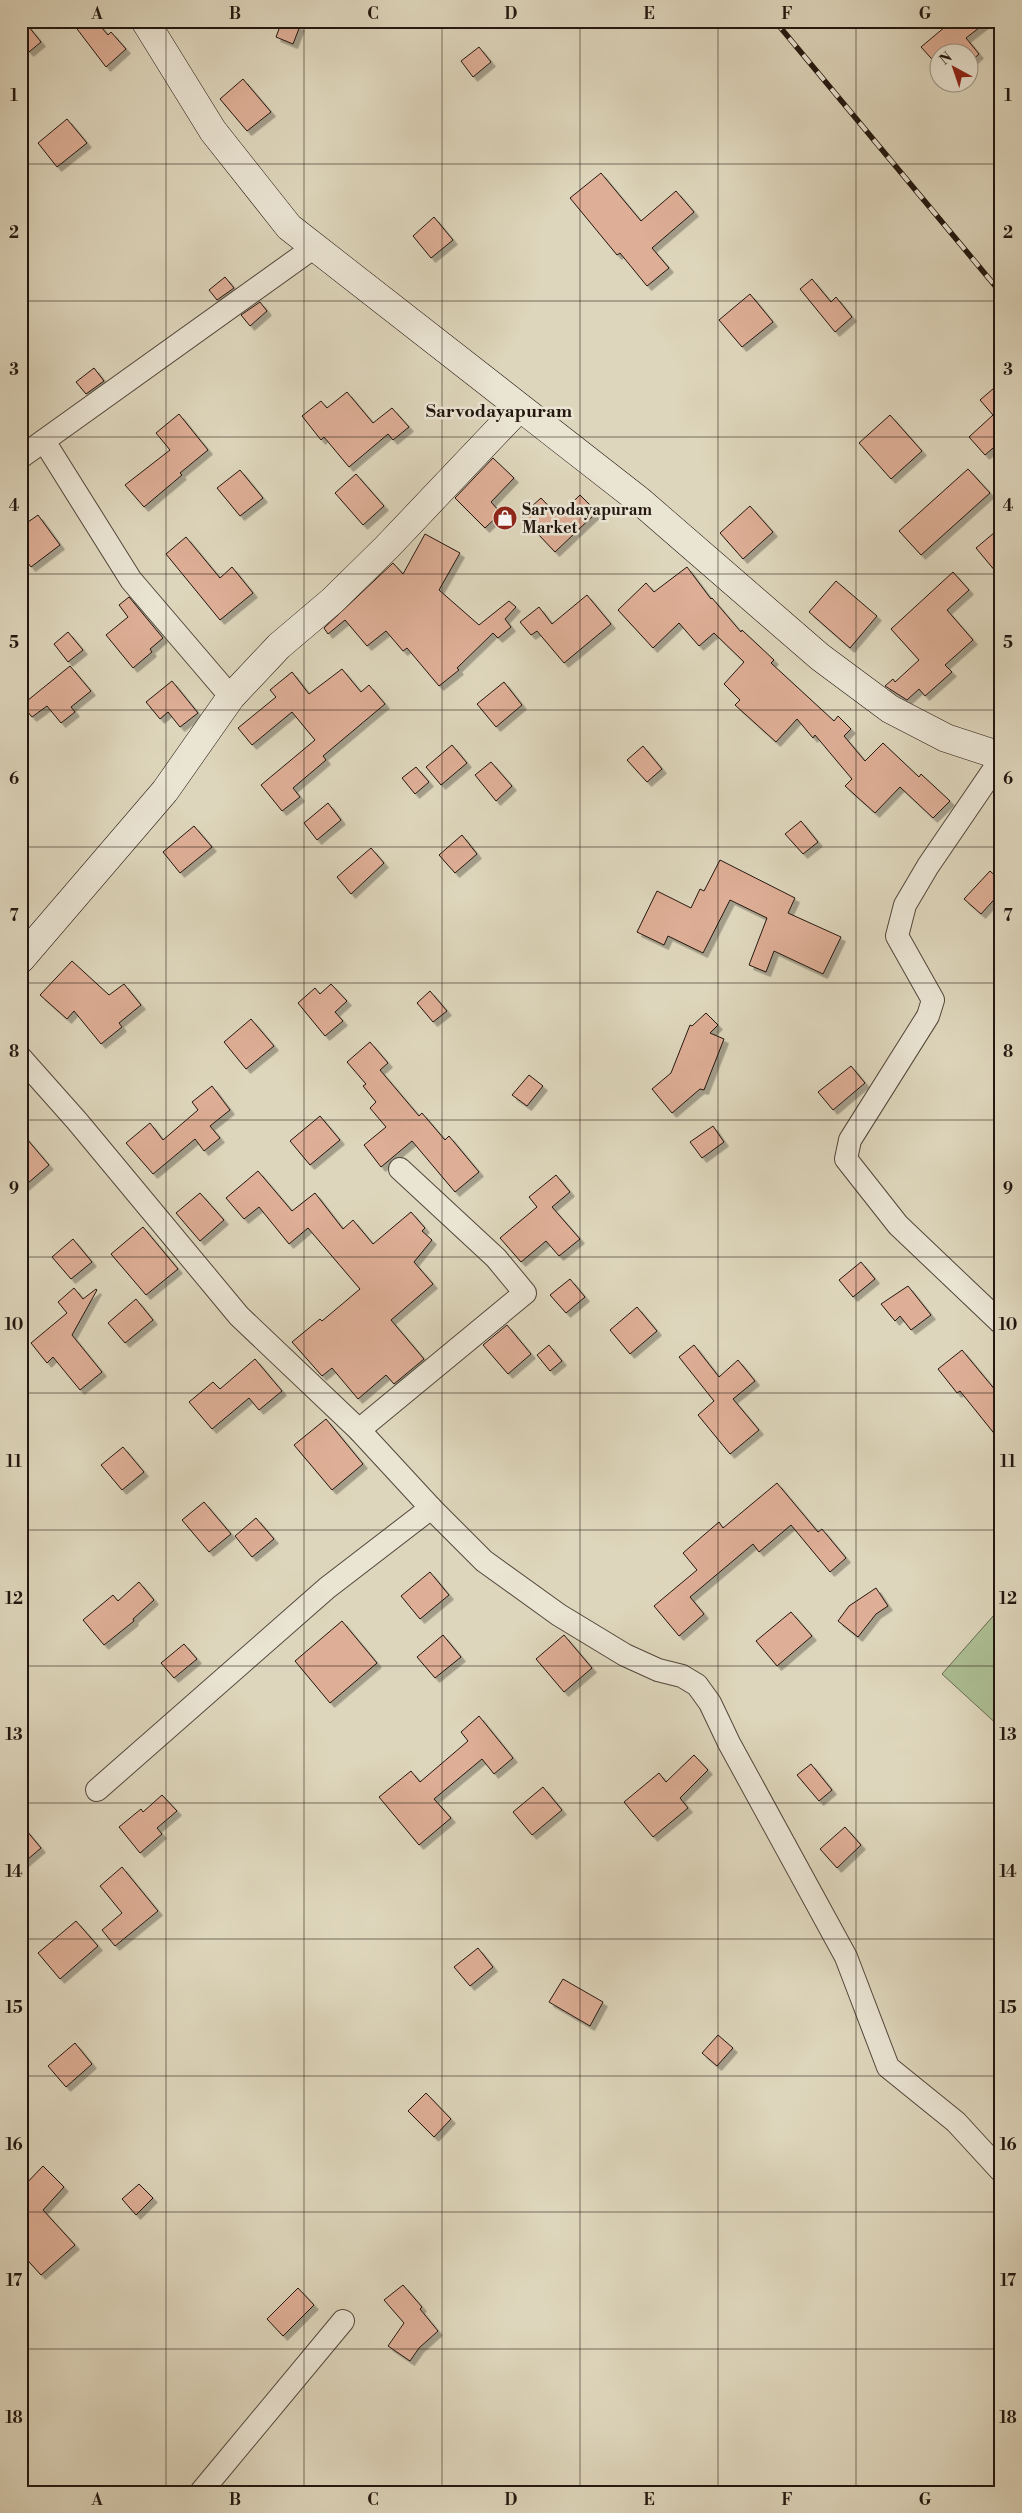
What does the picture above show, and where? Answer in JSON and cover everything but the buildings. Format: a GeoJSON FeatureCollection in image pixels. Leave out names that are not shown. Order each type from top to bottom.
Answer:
{"type":"FeatureCollection","features":[{"type":"Feature","properties":{"kind":"street"},"geometry":{"type":"LineString","coordinates":[[145,21],[213,131],[289,227],[313,248],[640,501],[820,657],[890,709],[946,738],[1001,757],[928,866],[905,905],[897,936],[933,1000],[928,1016],[850,1140],[846,1159],[898,1225],[1001,1322]]}},
{"type":"Feature","properties":{"kind":"street"},"geometry":{"type":"LineString","coordinates":[[21,457],[313,248]]}},
{"type":"Feature","properties":{"kind":"street"},"geometry":{"type":"LineString","coordinates":[[21,959],[165,791],[231,697],[279,646],[332,601],[387,548],[520,408]]}},
{"type":"Feature","properties":{"kind":"street"},"geometry":{"type":"LineString","coordinates":[[44,441],[131,580],[231,697]]}},
{"type":"Feature","properties":{"kind":"street"},"geometry":{"type":"LineString","coordinates":[[21,1058],[78,1121],[239,1316],[359,1430],[431,1508],[484,1561],[559,1615],[625,1655],[658,1670],[682,1676],[697,1685],[710,1702],[729,1744],[846,1957],[888,2067],[956,2122],[1001,2171]]}},
{"type":"Feature","properties":{"kind":"street"},"geometry":{"type":"LineString","coordinates":[[359,1430],[525,1293],[496,1258],[400,1169]]}},
{"type":"Feature","properties":{"kind":"street"},"geometry":{"type":"LineString","coordinates":[[97,1790],[327,1588],[431,1508]]}},
{"type":"Feature","properties":{"kind":"street"},"geometry":{"type":"LineString","coordinates":[[201,2492],[343,2321]]}},
{"type":"Feature","properties":{"kind":"green space"},"geometry":{"type":"Polygon","coordinates":[[[994,1615],[1001,1619],[1001,1728],[942,1674],[994,1615]]]}},
{"type":"Feature","properties":{"kind":"railway"},"geometry":{"type":"LineString","coordinates":[[775,21],[1001,293]]}},
{"type":"Feature","properties":{"kind":"place","name":"Sarvodayapuram Market"},"geometry":{"type":"Point","coordinates":[505,518]}},
{"type":"Feature","properties":{"kind":"district","name":"Sarvodayapuram"},"geometry":{"type":"Point","coordinates":[499,411]}}]}
